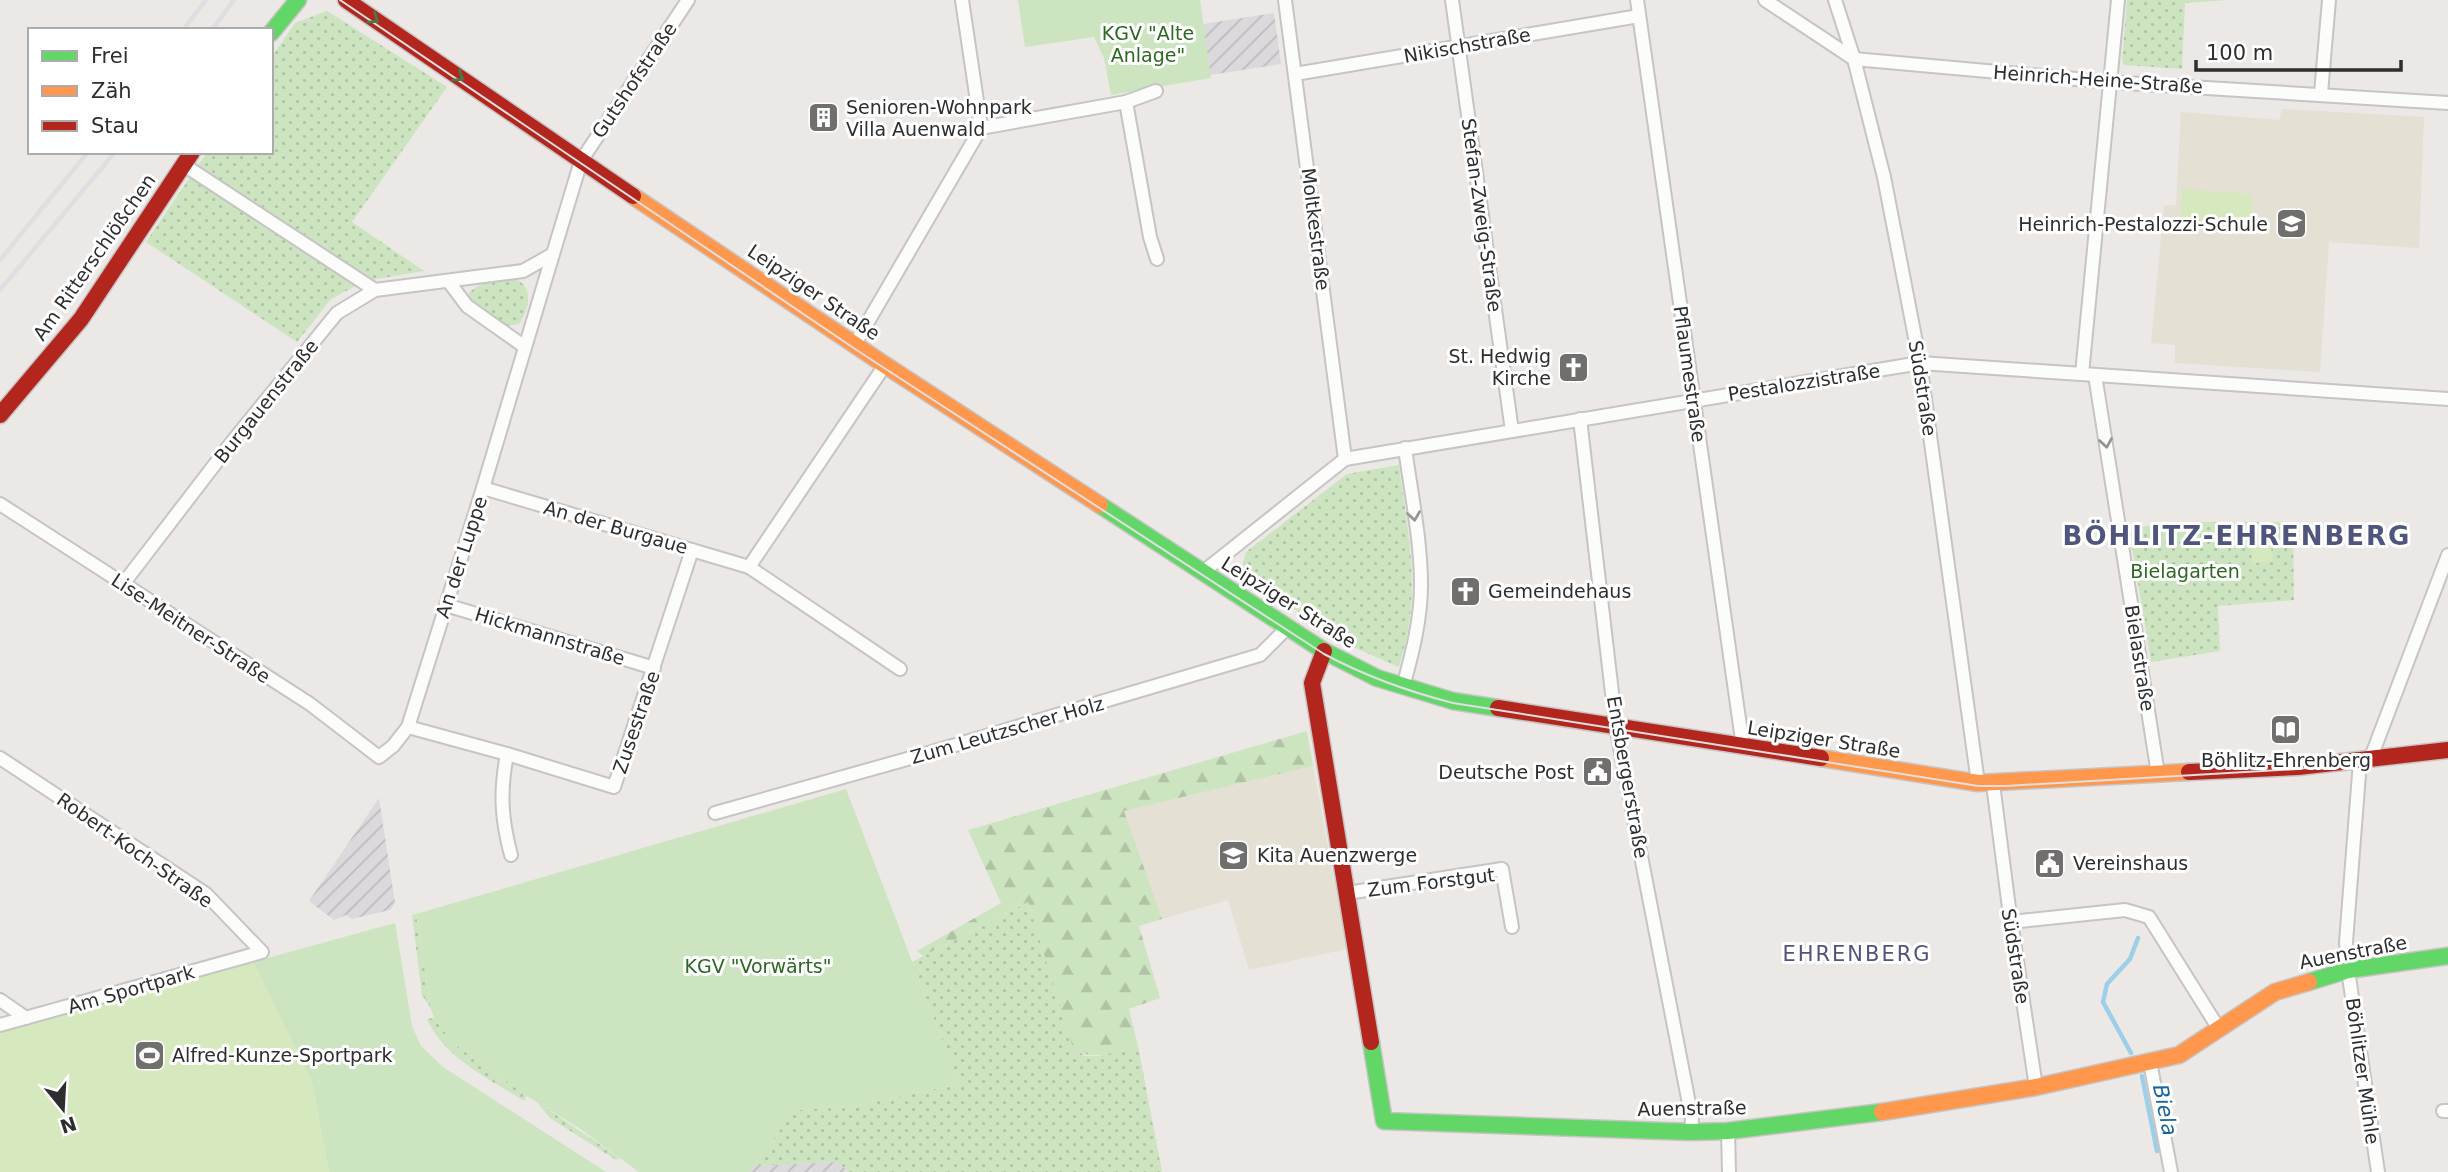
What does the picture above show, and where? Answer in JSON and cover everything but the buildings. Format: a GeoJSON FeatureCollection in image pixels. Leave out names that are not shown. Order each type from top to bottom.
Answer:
{"type":"FeatureCollection","features":[{"type":"Feature","properties":{"kind":"street"},"geometry":{"type":"LineString","coordinates":[[273,31],[298,0]]}},
{"type":"Feature","properties":{"kind":"street","name":"Leipziger Straße"},"geometry":{"type":"LineString","coordinates":[[346,0],[885,365],[1202,572],[1324,651],[1357,669],[1403,687],[1453,701],[1985,784],[2298,767],[2448,750]]}},
{"type":"Feature","properties":{"kind":"street","name":"Gutshofstraße"},"geometry":{"type":"LineString","coordinates":[[581,161],[688,0]]}},
{"type":"Feature","properties":{"kind":"street"},"geometry":{"type":"LineString","coordinates":[[855,344],[981,128],[962,0]]}},
{"type":"Feature","properties":{"kind":"street","name":"Moltkestraße"},"geometry":{"type":"LineString","coordinates":[[1286,0],[1345,459]]}},
{"type":"Feature","properties":{"kind":"street","name":"Stefan-Zweig-Straße"},"geometry":{"type":"LineString","coordinates":[[1452,0],[1512,430]]}},
{"type":"Feature","properties":{"kind":"street","name":"Pflaumestraße"},"geometry":{"type":"LineString","coordinates":[[1637,0],[1743,747]]}},
{"type":"Feature","properties":{"kind":"street","name":"Heinrich-Heine-Straße"},"geometry":{"type":"LineString","coordinates":[[1765,0],[1854,59],[2109,82],[2321,93],[2448,103]]}},
{"type":"Feature","properties":{"kind":"street","name":"Südstraße"},"geometry":{"type":"LineString","coordinates":[[1835,0],[1854,59],[1884,177],[1920,363],[1985,784],[2011,922],[2036,1087]]}},
{"type":"Feature","properties":{"kind":"street","name":"Bielastraße"},"geometry":{"type":"LineString","coordinates":[[2118,0],[2109,82],[2089,375],[2158,774]]}},
{"type":"Feature","properties":{"kind":"street"},"geometry":{"type":"LineString","coordinates":[[2321,93],[2329,0]]}},
{"type":"Feature","properties":{"kind":"street","name":"Nikischstraße"},"geometry":{"type":"LineString","coordinates":[[1295,74],[1639,16]]}},
{"type":"Feature","properties":{"kind":"street"},"geometry":{"type":"LineString","coordinates":[[981,128],[1126,102],[1156,91]]}},
{"type":"Feature","properties":{"kind":"street"},"geometry":{"type":"LineString","coordinates":[[1126,102],[1150,237],[1157,259]]}},
{"type":"Feature","properties":{"kind":"street"},"geometry":{"type":"LineString","coordinates":[[188,158],[375,290]]}},
{"type":"Feature","properties":{"kind":"street","name":"Am Ritterschlößchen"},"geometry":{"type":"LineString","coordinates":[[0,415],[81,319],[188,158]]}},
{"type":"Feature","properties":{"kind":"street"},"geometry":{"type":"LineString","coordinates":[[449,282],[467,306],[525,346],[581,161]]}},
{"type":"Feature","properties":{"kind":"street","name":"Burgauenstraße"},"geometry":{"type":"LineString","coordinates":[[123,584],[232,442],[337,313],[375,290],[523,271],[553,254]]}},
{"type":"Feature","properties":{"kind":"street","name":"An der Luppe"},"geometry":{"type":"LineString","coordinates":[[379,757],[393,747],[408,727],[525,346]]}},
{"type":"Feature","properties":{"kind":"street","name":"Pestalozzistraße"},"geometry":{"type":"LineString","coordinates":[[1202,572],[1345,459],[1920,363],[2448,399]]}},
{"type":"Feature","properties":{"kind":"street"},"geometry":{"type":"LineString","coordinates":[[749,567],[885,365]]}},
{"type":"Feature","properties":{"kind":"street","name":"Entsbergerstraße"},"geometry":{"type":"LineString","coordinates":[[1580,419],[1616,727],[1692,1119],[1691,1132]]}},
{"type":"Feature","properties":{"kind":"street"},"geometry":{"type":"LineString","coordinates":[[1403,687],[1415,642],[1421,584],[1405,449]]}},
{"type":"Feature","properties":{"kind":"street","name":"An der Burgaue"},"geometry":{"type":"LineString","coordinates":[[483,488],[749,567],[900,669]]}},
{"type":"Feature","properties":{"kind":"street","name":"Lise-Meitner-Straße"},"geometry":{"type":"LineString","coordinates":[[0,503],[310,704],[379,757]]}},
{"type":"Feature","properties":{"kind":"street","name":"Zusestraße"},"geometry":{"type":"LineString","coordinates":[[408,727],[614,787],[692,550]]}},
{"type":"Feature","properties":{"kind":"street","name":"Böhlitzer Mühle"},"geometry":{"type":"LineString","coordinates":[[2378,1172],[2346,942],[2365,760],[2448,555]]}},
{"type":"Feature","properties":{"kind":"street","name":"Hickmannstraße"},"geometry":{"type":"LineString","coordinates":[[446,605],[654,668]]}},
{"type":"Feature","properties":{"kind":"street","name":"Zum Leutzscher Holz"},"geometry":{"type":"LineString","coordinates":[[715,813],[1260,655],[1288,627]]}},
{"type":"Feature","properties":{"kind":"street","name":"Auenstraße"},"geometry":{"type":"LineString","coordinates":[[1324,651],[1312,683],[1384,1121],[1691,1132],[1728,1131],[1911,1109],[2036,1087],[2179,1055],[2275,992],[2348,970],[2448,956]]}},
{"type":"Feature","properties":{"kind":"street"},"geometry":{"type":"LineString","coordinates":[[507,754],[502,781],[502,813],[511,855]]}},
{"type":"Feature","properties":{"kind":"street","name":"Robert-Koch-Straße"},"geometry":{"type":"LineString","coordinates":[[0,758],[206,894],[262,952]]}},
{"type":"Feature","properties":{"kind":"street","name":"Zum Forstgut"},"geometry":{"type":"LineString","coordinates":[[1347,893],[1502,869],[1512,927]]}},
{"type":"Feature","properties":{"kind":"street"},"geometry":{"type":"LineString","coordinates":[[2011,922],[2125,910],[2149,918],[2219,1029]]}},
{"type":"Feature","properties":{"kind":"street","name":"Am Sportpark"},"geometry":{"type":"LineString","coordinates":[[0,1025],[262,952]]}},
{"type":"Feature","properties":{"kind":"street"},"geometry":{"type":"LineString","coordinates":[[0,1000],[26,1018]]}},
{"type":"Feature","properties":{"kind":"street"},"geometry":{"type":"LineString","coordinates":[[2150,1062],[2171,1172]]}},
{"type":"Feature","properties":{"kind":"street"},"geometry":{"type":"LineString","coordinates":[[1728,1131],[1729,1172]]}},
{"type":"Feature","properties":{"kind":"shaded area"},"geometry":{"type":"Polygon","coordinates":[[[1274,13],[1281,64],[1210,75],[1203,24],[1274,13]]]}},
{"type":"Feature","properties":{"kind":"shaded area","name":"Heinrich-Pestalozzi-Schule"},"geometry":{"type":"Polygon","coordinates":[[[2282,109],[2424,117],[2419,248],[2329,242],[2320,372],[2175,363],[2175,345],[2151,343],[2164,206],[2176,205],[2181,112],[2279,120],[2282,109]]]}},
{"type":"Feature","properties":{"kind":"shaded area","name":"Kita Auenzwerge"},"geometry":{"type":"Polygon","coordinates":[[[1313,766],[1347,949],[1249,970],[1228,900],[1162,919],[1123,811],[1313,766]]]}},
{"type":"Feature","properties":{"kind":"shaded area"},"geometry":{"type":"Polygon","coordinates":[[[379,798],[395,903],[390,910],[352,919],[346,915],[334,920],[309,901],[379,798]]]}},
{"type":"Feature","properties":{"kind":"shaded area"},"geometry":{"type":"Polygon","coordinates":[[[837,1162],[849,1172],[750,1172],[754,1166],[837,1162]]]}},
{"type":"Feature","properties":{"kind":"green space","name":"KGV \"Alte Anlage\""},"geometry":{"type":"Polygon","coordinates":[[[1018,0],[1200,0],[1211,78],[1111,95],[1104,58],[1094,37],[1025,47],[1018,0]]]}},
{"type":"Feature","properties":{"kind":"green space"},"geometry":{"type":"Polygon","coordinates":[[[2127,0],[2229,0],[2185,3],[2182,69],[2125,65],[2122,62],[2127,0]]]}},
{"type":"Feature","properties":{"kind":"green space"},"geometry":{"type":"Polygon","coordinates":[[[327,11],[447,87],[352,222],[424,271],[365,281],[331,299],[297,342],[146,242],[206,154],[273,154],[273,55],[295,23],[327,11]]]}},
{"type":"Feature","properties":{"kind":"green space"},"geometry":{"type":"Polygon","coordinates":[[[2182,189],[2252,194],[2251,228],[2181,224],[2182,189]]]}},
{"type":"Feature","properties":{"kind":"green space"},"geometry":{"type":"Polygon","coordinates":[[[514,279],[525,287],[528,298],[519,324],[506,326],[470,301],[468,295],[477,286],[514,279]]]}},
{"type":"Feature","properties":{"kind":"green space"},"geometry":{"type":"Polygon","coordinates":[[[1399,465],[1410,548],[1412,589],[1408,630],[1399,667],[1351,646],[1240,574],[1246,552],[1347,474],[1399,465]]]}},
{"type":"Feature","properties":{"kind":"green space","name":"Bielagarten"},"geometry":{"type":"Polygon","coordinates":[[[2168,522],[2293,522],[2294,600],[2218,606],[2220,651],[2151,662],[2129,529],[2168,522]]]}},
{"type":"Feature","properties":{"kind":"green space"},"geometry":{"type":"Polygon","coordinates":[[[2271,541],[2272,562],[2252,563],[2251,542],[2271,541]]]}},
{"type":"Feature","properties":{"kind":"green space"},"geometry":{"type":"Polygon","coordinates":[[[1307,731],[1313,766],[1124,811],[1162,919],[1139,926],[1160,998],[1129,1009],[1138,1046],[1097,1055],[1088,1055],[1073,1048],[1028,902],[923,956],[917,951],[1001,903],[968,830],[1307,731]]]}},
{"type":"Feature","properties":{"kind":"green space","name":"KGV \"Vorwärts\""},"geometry":{"type":"Polygon","coordinates":[[[846,789],[959,1084],[848,1107],[794,1110],[750,1172],[639,1172],[453,1043],[434,1018],[416,914],[846,789]]]}},
{"type":"Feature","properties":{"kind":"green space"},"geometry":{"type":"Polygon","coordinates":[[[1028,902],[1074,1048],[1085,1056],[1098,1056],[1138,1046],[1162,1172],[849,1172],[837,1162],[754,1166],[794,1110],[848,1107],[959,1084],[912,962],[1028,902]]]}},
{"type":"Feature","properties":{"kind":"green space"},"geometry":{"type":"Polygon","coordinates":[[[416,914],[431,1009],[422,995],[412,915],[416,914]]]}},
{"type":"Feature","properties":{"kind":"green space"},"geometry":{"type":"Polygon","coordinates":[[[395,923],[412,1026],[421,1046],[443,1067],[606,1172],[329,1172],[311,1079],[253,962],[395,923]]]}},
{"type":"Feature","properties":{"kind":"green space","name":"Alfred-Kunze-Sportpark"},"geometry":{"type":"Polygon","coordinates":[[[253,962],[311,1079],[329,1172],[0,1172],[0,1030],[253,962]]]}},
{"type":"Feature","properties":{"kind":"green space"},"geometry":{"type":"Polygon","coordinates":[[[434,1018],[453,1043],[527,1096],[524,1101],[456,1056],[435,1033],[427,1019],[434,1018]]]}},
{"type":"Feature","properties":{"kind":"green space"},"geometry":{"type":"Polygon","coordinates":[[[537,1102],[620,1158],[616,1160],[550,1118],[537,1102]]]}},
{"type":"Feature","properties":{"kind":"waterway","name":"Biela"},"geometry":{"type":"LineString","coordinates":[[2131,1053],[2103,1002],[2107,984],[2130,959],[2138,938]]}},
{"type":"Feature","properties":{"kind":"waterway","name":"Biela"},"geometry":{"type":"LineString","coordinates":[[2142,1076],[2157,1151]]}},
{"type":"Feature","properties":{"kind":"tram line"},"geometry":{"type":"LineString","coordinates":[[340,0],[858,351],[1324,654],[1387,683],[1453,703],[1978,786],[2298,769],[2370,760]]}},
{"type":"Feature","properties":{"kind":"railway"},"geometry":{"type":"LineString","coordinates":[[185,28],[206,0]]}},
{"type":"Feature","properties":{"kind":"railway"},"geometry":{"type":"LineString","coordinates":[[213,28],[234,0]]}},
{"type":"Feature","properties":{"kind":"railway"},"geometry":{"type":"LineString","coordinates":[[0,260],[86,154]]}},
{"type":"Feature","properties":{"kind":"railway"},"geometry":{"type":"LineString","coordinates":[[0,290],[113,154]]}},
{"type":"Feature","properties":{"kind":"traffic: fast"},"geometry":{"type":"LineString","coordinates":[[273,31],[298,0]]}},
{"type":"Feature","properties":{"kind":"traffic: fast"},"geometry":{"type":"LineString","coordinates":[[1100,505],[1324,651],[1377,678],[1453,701],[1498,708]]}},
{"type":"Feature","properties":{"kind":"traffic: fast"},"geometry":{"type":"LineString","coordinates":[[2309,982],[2348,970],[2448,956]]}},
{"type":"Feature","properties":{"kind":"traffic: fast"},"geometry":{"type":"LineString","coordinates":[[1371,1042],[1384,1121],[1691,1132],[1728,1131],[1882,1112]]}},
{"type":"Feature","properties":{"kind":"traffic: slow"},"geometry":{"type":"LineString","coordinates":[[633,196],[1100,505]]}},
{"type":"Feature","properties":{"kind":"traffic: slow"},"geometry":{"type":"LineString","coordinates":[[1821,758],[1978,783],[2189,772]]}},
{"type":"Feature","properties":{"kind":"traffic: slow"},"geometry":{"type":"LineString","coordinates":[[1882,1112],[2036,1087],[2179,1055],[2275,992],[2309,982]]}},
{"type":"Feature","properties":{"kind":"traffic: jam"},"geometry":{"type":"LineString","coordinates":[[346,0],[633,196]]}},
{"type":"Feature","properties":{"kind":"traffic: jam"},"geometry":{"type":"LineString","coordinates":[[0,415],[81,319],[191,154]]}},
{"type":"Feature","properties":{"kind":"traffic: jam"},"geometry":{"type":"LineString","coordinates":[[1324,651],[1312,683],[1371,1042]]}},
{"type":"Feature","properties":{"kind":"traffic: jam"},"geometry":{"type":"LineString","coordinates":[[1498,708],[1821,758]]}},
{"type":"Feature","properties":{"kind":"traffic: jam"},"geometry":{"type":"LineString","coordinates":[[2189,772],[2298,767],[2448,750]]}},
{"type":"Feature","properties":{"kind":"place","name":"Senioren-Wohnpark Villa Auenwald"},"geometry":{"type":"Point","coordinates":[823,118]}},
{"type":"Feature","properties":{"kind":"place","name":"Heinrich-Pestalozzi-Schule"},"geometry":{"type":"Point","coordinates":[2291,224]}},
{"type":"Feature","properties":{"kind":"place","name":"St. Hedwig Kirche"},"geometry":{"type":"Point","coordinates":[1574,367]}},
{"type":"Feature","properties":{"kind":"place","name":"Gemeindehaus"},"geometry":{"type":"Point","coordinates":[1465,591]}},
{"type":"Feature","properties":{"kind":"place","name":"Böhlitz-Ehrenberg"},"geometry":{"type":"Point","coordinates":[2286,729]}},
{"type":"Feature","properties":{"kind":"place","name":"Deutsche Post"},"geometry":{"type":"Point","coordinates":[1597,772]}},
{"type":"Feature","properties":{"kind":"place","name":"Kita Auenzwerge"},"geometry":{"type":"Point","coordinates":[1234,855]}},
{"type":"Feature","properties":{"kind":"place","name":"Vereinshaus"},"geometry":{"type":"Point","coordinates":[2050,863]}},
{"type":"Feature","properties":{"kind":"place","name":"Alfred-Kunze-Sportpark"},"geometry":{"type":"Point","coordinates":[149,1055]}},
{"type":"Feature","properties":{"kind":"district","name":"BÖHLITZ-EHRENBERG"},"geometry":{"type":"Point","coordinates":[2237,536]}},
{"type":"Feature","properties":{"kind":"district","name":"EHRENBERG"},"geometry":{"type":"Point","coordinates":[1857,954]}}]}
